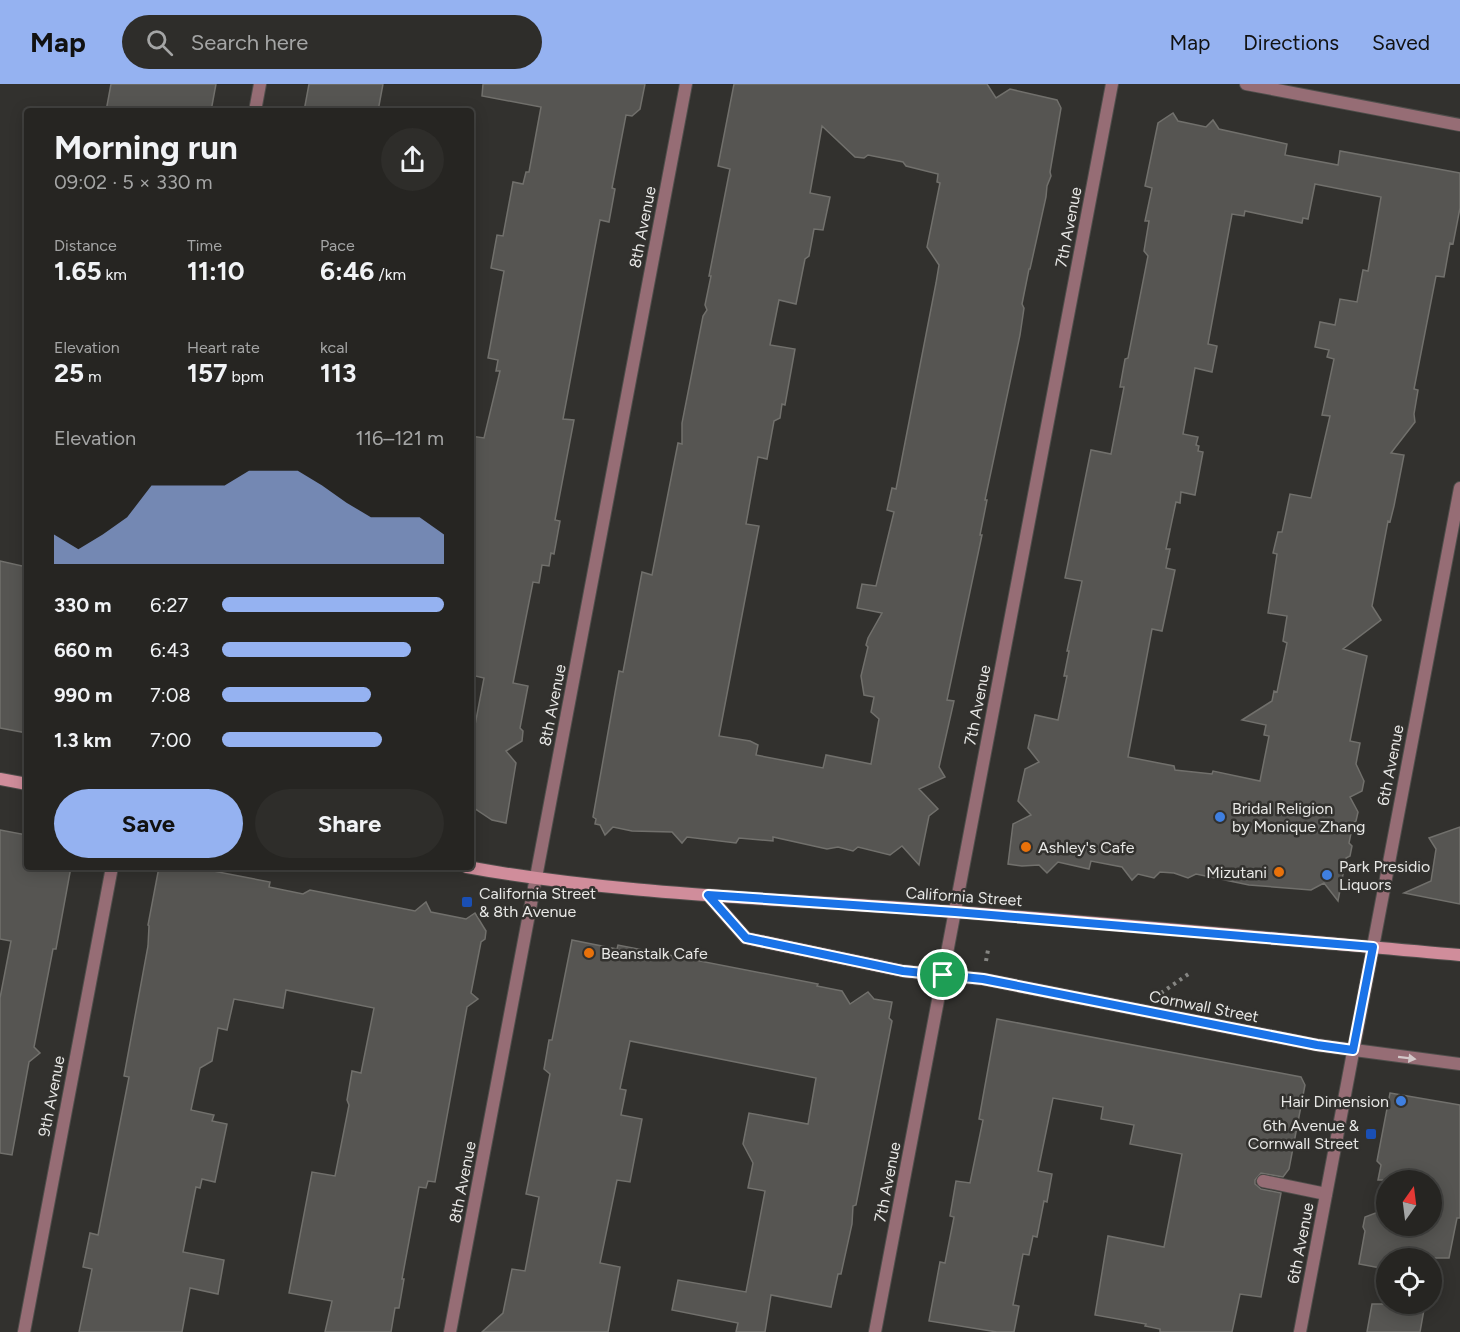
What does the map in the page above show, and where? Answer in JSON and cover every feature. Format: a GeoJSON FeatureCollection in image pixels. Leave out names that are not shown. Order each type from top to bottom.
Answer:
{"type":"FeatureCollection","features":[{"type":"Feature","properties":{"kind":"main road"},"geometry":{"type":"LineString","coordinates":[[0,779],[24,783]]}},
{"type":"Feature","properties":{"kind":"main road","name":"California Street"},"geometry":{"type":"LineString","coordinates":[[474,868],[536,878],[708,895],[955,912],[1460,955]]}},
{"type":"Feature","properties":{"kind":"main road"},"geometry":{"type":"LineString","coordinates":[[708,895],[746,938],[903,971],[943,975]]}},
{"type":"Feature","properties":{"kind":"street"},"geometry":{"type":"LineString","coordinates":[[256,108],[260,84]]}},
{"type":"Feature","properties":{"kind":"street","name":"8th Avenue"},"geometry":{"type":"LineString","coordinates":[[450,1332],[686,84]]}},
{"type":"Feature","properties":{"kind":"street","name":"7th Avenue"},"geometry":{"type":"LineString","coordinates":[[876,1332],[1112,84]]}},
{"type":"Feature","properties":{"kind":"street"},"geometry":{"type":"LineString","coordinates":[[1246,84],[1460,125]]}},
{"type":"Feature","properties":{"kind":"street","name":"6th Avenue"},"geometry":{"type":"LineString","coordinates":[[1300,1332],[1460,488]]}},
{"type":"Feature","properties":{"kind":"street","name":"9th Avenue"},"geometry":{"type":"LineString","coordinates":[[24,1332],[111,870]]}},
{"type":"Feature","properties":{"kind":"street","name":"Cornwall Street"},"geometry":{"type":"LineString","coordinates":[[943,975],[983,979],[1317,1045],[1460,1064]]}},
{"type":"Feature","properties":{"kind":"street"},"geometry":{"type":"LineString","coordinates":[[1263,1181],[1326,1194]]}},
{"type":"Feature","properties":{"kind":"path"},"geometry":{"type":"LineString","coordinates":[[986,961],[988,950]]}},
{"type":"Feature","properties":{"kind":"path"},"geometry":{"type":"LineString","coordinates":[[1157,1013],[1161,992],[1190,972]]}},
{"type":"Feature","properties":{"kind":"building"},"geometry":{"type":"Polygon","coordinates":[[[111,84],[216,84],[212,108],[107,108],[111,84]]]}},
{"type":"Feature","properties":{"kind":"building"},"geometry":{"type":"Polygon","coordinates":[[[309,84],[383,84],[379,108],[305,108],[309,84]]]}},
{"type":"Feature","properties":{"kind":"building"},"geometry":{"type":"Polygon","coordinates":[[[483,84],[645,84],[640,109],[632,116],[626,115],[612,188],[615,189],[609,222],[600,220],[563,419],[574,420],[555,520],[560,521],[554,554],[551,553],[549,566],[542,565],[539,583],[533,582],[513,683],[528,686],[520,728],[523,731],[522,741],[506,751],[516,763],[506,823],[492,820],[474,808],[474,725],[484,678],[474,676],[474,436],[484,438],[500,371],[496,371],[498,360],[488,358],[504,271],[491,268],[497,235],[503,236],[513,182],[523,184],[526,172],[529,172],[541,107],[482,96],[483,84]]]}},
{"type":"Feature","properties":{"kind":"building"},"geometry":{"type":"Polygon","coordinates":[[[734,84],[987,84],[996,98],[1010,89],[1057,100],[1061,108],[1051,176],[1029,269],[1022,304],[1024,308],[1020,335],[985,500],[987,500],[980,535],[982,535],[947,700],[954,701],[939,767],[945,777],[919,789],[938,809],[929,816],[919,865],[902,846],[890,855],[858,847],[853,851],[838,847],[827,849],[773,837],[773,841],[739,838],[736,843],[687,837],[682,843],[672,832],[632,831],[613,827],[605,835],[600,825],[595,824],[596,819],[593,817],[619,671],[623,672],[642,572],[652,575],[678,443],[682,444],[682,423],[703,316],[707,310],[705,305],[711,276],[709,276],[730,169],[718,166],[734,84]],[[822,126],[810,193],[830,197],[823,230],[814,229],[796,304],[779,300],[770,345],[795,349],[785,405],[782,404],[780,418],[774,421],[767,459],[758,457],[746,524],[759,526],[719,736],[750,741],[758,745],[756,755],[823,768],[826,755],[871,764],[879,719],[871,712],[874,697],[864,695],[861,676],[868,638],[882,613],[857,608],[862,584],[876,586],[894,512],[887,510],[892,488],[896,489],[939,265],[927,247],[940,183],[937,182],[938,174],[906,166],[903,162],[868,155],[864,158],[855,157],[822,126]]]}},
{"type":"Feature","properties":{"kind":"building"},"geometry":{"type":"Polygon","coordinates":[[[1173,113],[1178,121],[1206,127],[1213,120],[1219,129],[1287,144],[1285,155],[1338,165],[1340,151],[1460,173],[1460,208],[1453,244],[1450,243],[1444,277],[1436,276],[1414,389],[1418,390],[1415,422],[1391,453],[1404,455],[1394,506],[1390,522],[1388,521],[1372,606],[1381,620],[1343,649],[1367,656],[1350,741],[1360,743],[1356,764],[1364,781],[1362,791],[1350,797],[1358,812],[1356,821],[1353,823],[1349,843],[1352,846],[1350,856],[1346,858],[1338,901],[1324,883],[1311,890],[1249,885],[1196,874],[1188,878],[1174,873],[1160,872],[1154,878],[1138,874],[1132,880],[1122,867],[1091,861],[1089,869],[1058,862],[1047,873],[1039,865],[1008,864],[1013,824],[1031,815],[1018,801],[1025,769],[1039,762],[1028,748],[1035,715],[1058,720],[1067,676],[1064,676],[1069,651],[1067,651],[1082,581],[1065,578],[1091,450],[1111,454],[1124,387],[1120,387],[1125,359],[1128,358],[1148,256],[1144,251],[1149,221],[1145,221],[1152,188],[1145,186],[1158,123],[1173,113]],[[1315,184],[1308,219],[1303,218],[1302,223],[1245,211],[1244,216],[1232,214],[1208,344],[1217,346],[1212,372],[1195,368],[1183,434],[1198,437],[1196,445],[1199,446],[1198,451],[1203,452],[1195,495],[1181,492],[1180,503],[1176,502],[1166,549],[1170,549],[1166,568],[1175,570],[1162,631],[1152,629],[1128,757],[1174,766],[1175,770],[1212,774],[1213,771],[1260,781],[1269,736],[1264,735],[1266,725],[1242,720],[1272,701],[1274,691],[1277,692],[1287,643],[1283,641],[1287,616],[1268,613],[1277,554],[1273,553],[1278,532],[1282,532],[1290,494],[1311,498],[1330,416],[1322,415],[1334,359],[1327,357],[1329,350],[1315,347],[1320,322],[1335,325],[1340,299],[1357,302],[1363,270],[1368,271],[1381,197],[1315,184]]]}},
{"type":"Feature","properties":{"kind":"building"},"geometry":{"type":"Polygon","coordinates":[[[0,561],[24,566],[24,732],[0,728],[0,561]]]}},
{"type":"Feature","properties":{"kind":"building"},"geometry":{"type":"Polygon","coordinates":[[[1460,827],[1460,904],[1404,893],[1431,881],[1436,849],[1429,838],[1460,827]]]}},
{"type":"Feature","properties":{"kind":"building"},"geometry":{"type":"Polygon","coordinates":[[[0,830],[24,834],[24,870],[70,870],[34,1047],[40,1053],[29,1062],[12,1155],[0,1153],[0,998],[11,941],[0,939],[0,830]]]}},
{"type":"Feature","properties":{"kind":"building"},"geometry":{"type":"Polygon","coordinates":[[[158,870],[208,870],[270,882],[269,887],[303,894],[310,890],[415,911],[426,902],[431,912],[466,919],[475,913],[486,931],[485,939],[481,942],[471,993],[478,999],[467,1007],[435,1182],[428,1181],[426,1188],[419,1187],[399,1308],[395,1308],[391,1332],[325,1332],[332,1301],[289,1293],[312,1172],[335,1176],[349,1105],[347,1100],[352,1071],[361,1073],[374,1008],[286,990],[283,1008],[234,999],[227,1030],[218,1028],[212,1061],[200,1068],[191,1110],[214,1115],[212,1121],[227,1124],[215,1182],[202,1179],[200,1188],[196,1187],[183,1252],[224,1260],[218,1294],[190,1288],[182,1332],[79,1332],[92,1269],[83,1267],[90,1233],[98,1235],[129,1077],[124,1076],[148,946],[148,925],[158,870]]]}},
{"type":"Feature","properties":{"kind":"building"},"geometry":{"type":"Polygon","coordinates":[[[572,940],[617,949],[618,945],[818,984],[817,986],[842,991],[850,1004],[868,992],[874,999],[892,1002],[889,1018],[892,1021],[856,1205],[853,1206],[852,1224],[831,1307],[771,1295],[765,1332],[736,1332],[738,1323],[672,1310],[678,1280],[746,1292],[765,1191],[748,1188],[753,1163],[743,1144],[749,1113],[808,1124],[816,1078],[630,1041],[620,1089],[626,1090],[621,1115],[642,1119],[630,1182],[617,1180],[600,1263],[620,1267],[608,1332],[482,1332],[503,1313],[512,1269],[525,1271],[539,1197],[526,1194],[550,1074],[544,1069],[549,1040],[552,1040],[572,940]]]}},
{"type":"Feature","properties":{"kind":"building"},"geometry":{"type":"Polygon","coordinates":[[[997,1019],[1301,1077],[1305,1085],[1289,1169],[1283,1177],[1261,1173],[1255,1180],[1255,1184],[1261,1189],[1281,1193],[1261,1297],[1240,1294],[1232,1332],[1160,1332],[1160,1329],[1145,1326],[1146,1324],[1095,1315],[1108,1236],[1164,1247],[1182,1154],[1130,1144],[1134,1125],[1101,1119],[1103,1107],[1053,1098],[1038,1171],[1052,1174],[1037,1237],[1033,1236],[1029,1255],[1023,1254],[1013,1305],[1019,1306],[1014,1332],[997,1332],[929,1321],[940,1262],[945,1263],[954,1217],[950,1216],[956,1181],[970,1183],[983,1120],[979,1119],[997,1019]]]}},
{"type":"Feature","properties":{"kind":"building"},"geometry":{"type":"Polygon","coordinates":[[[1390,1093],[1460,1105],[1460,1218],[1457,1218],[1449,1258],[1442,1258],[1442,1248],[1376,1248],[1376,1267],[1359,1264],[1365,1217],[1376,1213],[1376,1236],[1442,1236],[1442,1170],[1380,1170],[1381,1165],[1377,1161],[1390,1093]]]}},
{"type":"Feature","properties":{"kind":"building"},"geometry":{"type":"Polygon","coordinates":[[[1372,1304],[1376,1304],[1376,1314],[1423,1314],[1420,1332],[1367,1332],[1372,1304]]]}},
{"type":"Feature","properties":{"kind":"place","name":"Bridal Religion by Monique Zhang"},"geometry":{"type":"Point","coordinates":[1220,817]}},
{"type":"Feature","properties":{"kind":"place","name":"Ashley's Cafe"},"geometry":{"type":"Point","coordinates":[1026,847]}},
{"type":"Feature","properties":{"kind":"place","name":"Mizutani"},"geometry":{"type":"Point","coordinates":[1279,872]}},
{"type":"Feature","properties":{"kind":"place","name":"Park Presidio Liquors"},"geometry":{"type":"Point","coordinates":[1327,875]}},
{"type":"Feature","properties":{"kind":"place","name":"California Street & 8th Avenue"},"geometry":{"type":"Point","coordinates":[467,902]}},
{"type":"Feature","properties":{"kind":"place","name":"Beanstalk Cafe"},"geometry":{"type":"Point","coordinates":[589,953]}},
{"type":"Feature","properties":{"kind":"place","name":"Hair Dimension"},"geometry":{"type":"Point","coordinates":[1401,1101]}},
{"type":"Feature","properties":{"kind":"place","name":"6th Avenue & Cornwall Street"},"geometry":{"type":"Point","coordinates":[1371,1134]}},
{"type":"Feature","properties":{"kind":"route"},"geometry":{"type":"LineString","coordinates":[[708,895],[955,912],[1373,947],[1353,1050],[1317,1045],[983,979],[943,975],[903,971],[746,938],[708,895]]}}]}
